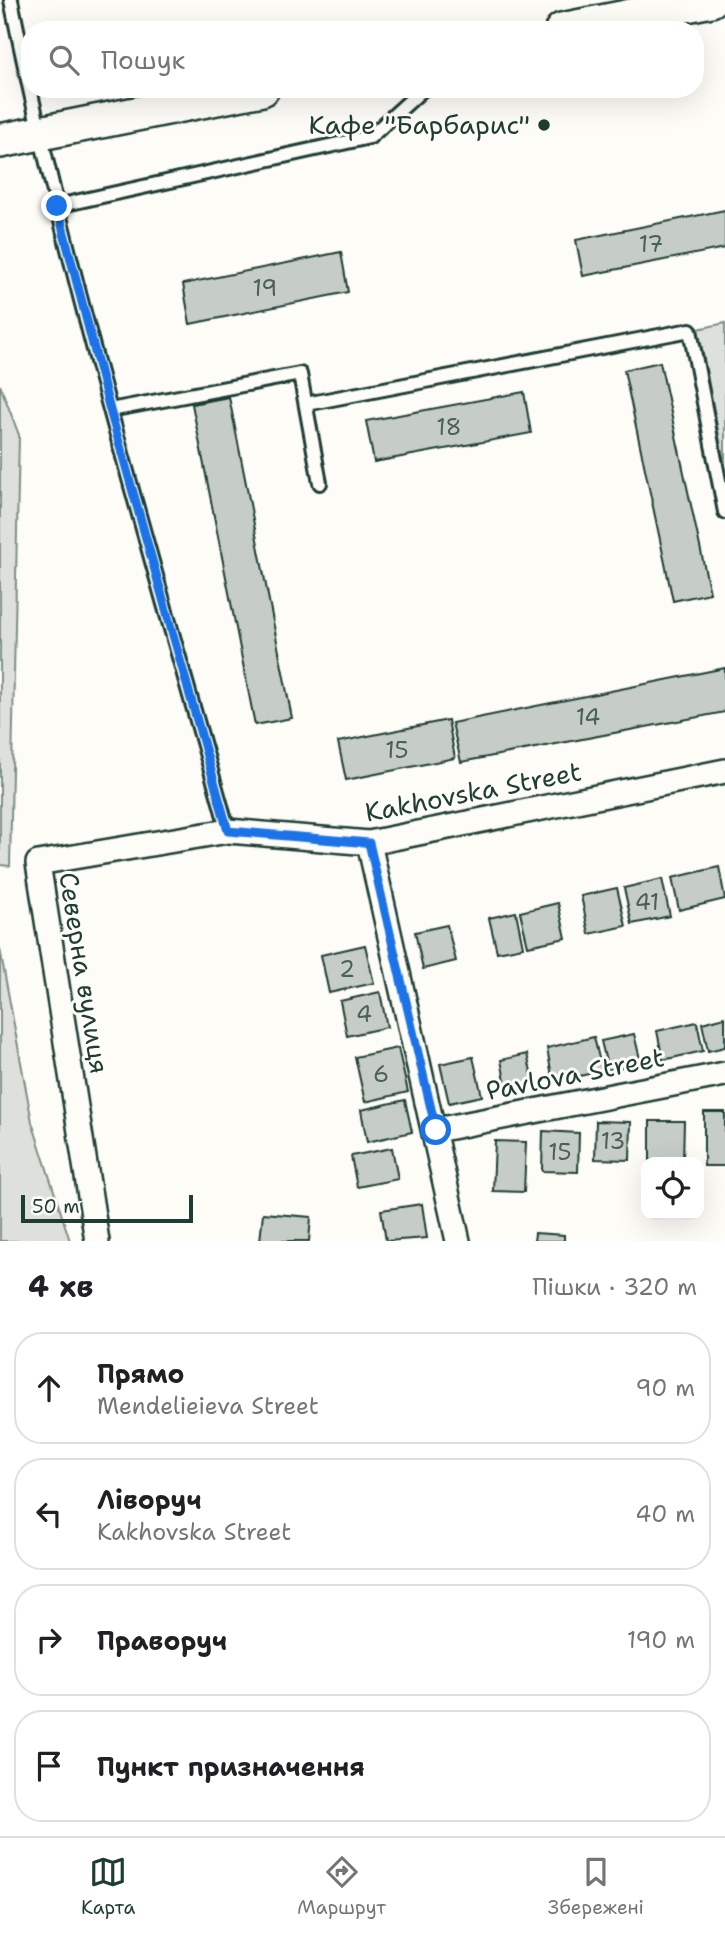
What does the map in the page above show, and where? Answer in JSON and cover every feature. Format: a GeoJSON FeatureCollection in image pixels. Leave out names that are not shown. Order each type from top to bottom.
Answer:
{"type":"FeatureCollection","features":[{"type":"Feature","properties":{"kind":"main road"},"geometry":{"type":"LineString","coordinates":[[607,21],[711,0]]}},
{"type":"Feature","properties":{"kind":"main road"},"geometry":{"type":"LineString","coordinates":[[0,141],[217,98]]}},
{"type":"Feature","properties":{"kind":"street","name":"Kakhovska Street"},"geometry":{"type":"LineString","coordinates":[[228,831],[369,843],[725,771]]}},
{"type":"Feature","properties":{"kind":"street","name":"Северна вулиця"},"geometry":{"type":"LineString","coordinates":[[97,1241],[38,863],[228,831]]}},
{"type":"Feature","properties":{"kind":"street"},"geometry":{"type":"LineString","coordinates":[[369,843],[436,1130],[458,1241]]}},
{"type":"Feature","properties":{"kind":"street","name":"Pavlova Street"},"geometry":{"type":"LineString","coordinates":[[436,1130],[725,1074]]}},
{"type":"Feature","properties":{"kind":"lane"},"geometry":{"type":"LineString","coordinates":[[12,0],[21,46]]}},
{"type":"Feature","properties":{"kind":"lane"},"geometry":{"type":"LineString","coordinates":[[31,98],[110,410],[228,831]]}},
{"type":"Feature","properties":{"kind":"lane"},"geometry":{"type":"LineString","coordinates":[[57,206],[370,137],[413,98]]}},
{"type":"Feature","properties":{"kind":"lane"},"geometry":{"type":"LineString","coordinates":[[306,404],[690,330],[725,512]]}},
{"type":"Feature","properties":{"kind":"lane"},"geometry":{"type":"LineString","coordinates":[[110,410],[300,374],[320,483]]}},
{"type":"Feature","properties":{"kind":"shaded area"},"geometry":{"type":"Polygon","coordinates":[[[725,323],[725,466],[698,329],[725,323]]]}},
{"type":"Feature","properties":{"kind":"shaded area"},"geometry":{"type":"Polygon","coordinates":[[[0,385],[19,435],[10,866],[0,865],[0,385]]]}},
{"type":"Feature","properties":{"kind":"shaded area"},"geometry":{"type":"Polygon","coordinates":[[[0,949],[32,1122],[70,1241],[0,1241],[0,949]]]}},
{"type":"Feature","properties":{"kind":"building"},"geometry":{"type":"Polygon","coordinates":[[[725,210],[725,248],[583,276],[576,240],[725,210]]]}},
{"type":"Feature","properties":{"kind":"building"},"geometry":{"type":"Polygon","coordinates":[[[341,252],[348,292],[190,324],[183,284],[341,252]]]}},
{"type":"Feature","properties":{"kind":"building"},"geometry":{"type":"Polygon","coordinates":[[[660,362],[710,593],[673,601],[624,370],[660,362]]]}},
{"type":"Feature","properties":{"kind":"building"},"geometry":{"type":"Polygon","coordinates":[[[524,392],[531,433],[374,462],[366,421],[524,392]]]}},
{"type":"Feature","properties":{"kind":"building"},"geometry":{"type":"Polygon","coordinates":[[[229,397],[292,718],[255,725],[192,404],[229,397]]]}},
{"type":"Feature","properties":{"kind":"building"},"geometry":{"type":"Polygon","coordinates":[[[725,668],[725,712],[461,762],[452,723],[725,668]]]}},
{"type":"Feature","properties":{"kind":"building"},"geometry":{"type":"Polygon","coordinates":[[[448,720],[455,758],[346,780],[338,742],[448,720]]]}},
{"type":"Feature","properties":{"kind":"building"},"geometry":{"type":"Polygon","coordinates":[[[719,867],[725,899],[679,910],[672,878],[719,867]]]}},
{"type":"Feature","properties":{"kind":"building"},"geometry":{"type":"Polygon","coordinates":[[[662,879],[670,916],[632,924],[624,888],[662,879]]]}},
{"type":"Feature","properties":{"kind":"building"},"geometry":{"type":"Polygon","coordinates":[[[617,888],[626,926],[589,934],[581,896],[617,888]]]}},
{"type":"Feature","properties":{"kind":"building"},"geometry":{"type":"Polygon","coordinates":[[[558,903],[566,938],[528,946],[520,912],[558,903]]]}},
{"type":"Feature","properties":{"kind":"building"},"geometry":{"type":"Polygon","coordinates":[[[516,912],[523,947],[497,952],[489,918],[516,912]]]}},
{"type":"Feature","properties":{"kind":"building"},"geometry":{"type":"Polygon","coordinates":[[[447,925],[456,961],[423,969],[415,932],[447,925]]]}},
{"type":"Feature","properties":{"kind":"building"},"geometry":{"type":"Polygon","coordinates":[[[365,945],[374,983],[329,993],[321,955],[365,945]]]}},
{"type":"Feature","properties":{"kind":"building"},"geometry":{"type":"Polygon","coordinates":[[[380,992],[387,1027],[347,1036],[340,1001],[380,992]]]}},
{"type":"Feature","properties":{"kind":"building"},"geometry":{"type":"Polygon","coordinates":[[[725,1017],[725,1047],[708,1051],[702,1023],[725,1017]]]}},
{"type":"Feature","properties":{"kind":"building"},"geometry":{"type":"Polygon","coordinates":[[[697,1022],[703,1051],[663,1060],[657,1031],[697,1022]]]}},
{"type":"Feature","properties":{"kind":"building"},"geometry":{"type":"Polygon","coordinates":[[[634,1034],[641,1063],[608,1070],[601,1041],[634,1034]]]}},
{"type":"Feature","properties":{"kind":"building"},"geometry":{"type":"Polygon","coordinates":[[[594,1037],[602,1071],[553,1082],[547,1048],[594,1037]]]}},
{"type":"Feature","properties":{"kind":"building"},"geometry":{"type":"Polygon","coordinates":[[[398,1048],[408,1092],[365,1102],[355,1057],[398,1048]]]}},
{"type":"Feature","properties":{"kind":"building"},"geometry":{"type":"Polygon","coordinates":[[[527,1054],[534,1085],[507,1091],[501,1060],[527,1054]]]}},
{"type":"Feature","properties":{"kind":"building"},"geometry":{"type":"Polygon","coordinates":[[[473,1057],[482,1096],[449,1103],[440,1064],[473,1057]]]}},
{"type":"Feature","properties":{"kind":"building"},"geometry":{"type":"Polygon","coordinates":[[[405,1100],[412,1132],[367,1142],[361,1110],[405,1100]]]}},
{"type":"Feature","properties":{"kind":"building"},"geometry":{"type":"Polygon","coordinates":[[[704,1112],[725,1112],[725,1166],[704,1166],[704,1112]]]}},
{"type":"Feature","properties":{"kind":"building"},"geometry":{"type":"Polygon","coordinates":[[[596,1121],[631,1122],[630,1160],[595,1159],[596,1121]]]}},
{"type":"Feature","properties":{"kind":"building"},"geometry":{"type":"Polygon","coordinates":[[[650,1121],[684,1121],[683,1157],[650,1157],[650,1121]]]}},
{"type":"Feature","properties":{"kind":"building"},"geometry":{"type":"Polygon","coordinates":[[[543,1131],[579,1133],[578,1172],[542,1171],[543,1131]]]}},
{"type":"Feature","properties":{"kind":"building"},"geometry":{"type":"Polygon","coordinates":[[[495,1141],[526,1142],[524,1192],[493,1191],[495,1141]]]}},
{"type":"Feature","properties":{"kind":"building"},"geometry":{"type":"Polygon","coordinates":[[[392,1148],[398,1179],[357,1187],[351,1156],[392,1148]]]}},
{"type":"Feature","properties":{"kind":"building"},"geometry":{"type":"Polygon","coordinates":[[[422,1204],[427,1238],[386,1241],[381,1210],[422,1204]]]}},
{"type":"Feature","properties":{"kind":"building"},"geometry":{"type":"Polygon","coordinates":[[[263,1213],[311,1217],[309,1241],[260,1241],[263,1213]]]}},
{"type":"Feature","properties":{"kind":"building"},"geometry":{"type":"Polygon","coordinates":[[[535,1233],[564,1235],[564,1241],[534,1241],[535,1233]]]}},
{"type":"Feature","properties":{"kind":"place","name":"Кафе \"Барбарис\""},"geometry":{"type":"Point","coordinates":[544,125]}},
{"type":"Feature","properties":{"kind":"route"},"geometry":{"type":"LineString","coordinates":[[57,206],[110,410],[228,831],[369,843],[436,1130]]}}]}
